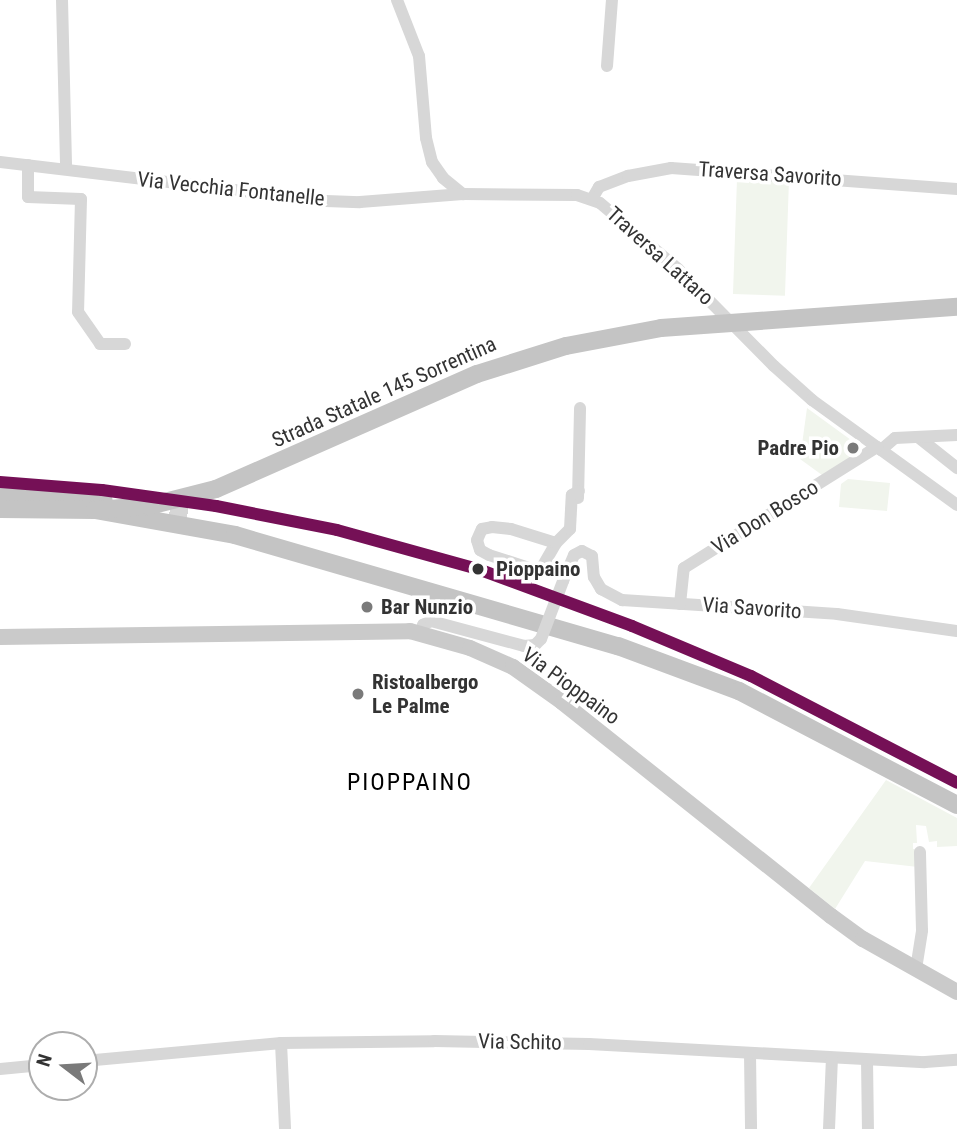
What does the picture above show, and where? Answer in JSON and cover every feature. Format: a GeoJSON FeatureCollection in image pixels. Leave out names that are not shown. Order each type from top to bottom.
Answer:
{"type":"FeatureCollection","features":[{"type":"Feature","properties":{"kind":"highway","name":"Strada Statale 145 Sorrentina"},"geometry":{"type":"LineString","coordinates":[[0,509],[149,506],[216,489],[477,374],[566,345],[661,328],[957,307]]}},
{"type":"Feature","properties":{"kind":"highway"},"geometry":{"type":"LineString","coordinates":[[0,492],[100,505],[235,535],[629,649],[706,677],[765,704],[957,804]]}},
{"type":"Feature","properties":{"kind":"highway"},"geometry":{"type":"LineString","coordinates":[[188,515],[358,558],[452,597]]}},
{"type":"Feature","properties":{"kind":"main road","name":"Via Pioppaino"},"geometry":{"type":"LineString","coordinates":[[0,637],[420,633],[470,648],[513,667],[562,702],[820,908],[863,939],[957,992]]}},
{"type":"Feature","properties":{"kind":"street"},"geometry":{"type":"LineString","coordinates":[[62,0],[66,169]]}},
{"type":"Feature","properties":{"kind":"street"},"geometry":{"type":"LineString","coordinates":[[397,0],[419,56],[423,114],[432,162],[443,178],[464,194]]}},
{"type":"Feature","properties":{"kind":"street"},"geometry":{"type":"LineString","coordinates":[[607,66],[612,0]]}},
{"type":"Feature","properties":{"kind":"street","name":"Via Vecchia Fontanelle"},"geometry":{"type":"LineString","coordinates":[[0,162],[326,201],[360,202],[464,194]]}},
{"type":"Feature","properties":{"kind":"street"},"geometry":{"type":"LineString","coordinates":[[28,165],[27,197],[81,199],[78,312],[100,344],[125,344]]}},
{"type":"Feature","properties":{"kind":"street","name":"Traversa Savorito"},"geometry":{"type":"LineString","coordinates":[[592,199],[599,187],[608,183],[628,176],[671,168],[957,189]]}},
{"type":"Feature","properties":{"kind":"street","name":"Traversa Lattaro"},"geometry":{"type":"LineString","coordinates":[[464,194],[576,195],[592,199],[678,269],[783,374],[957,505]]}},
{"type":"Feature","properties":{"kind":"street"},"geometry":{"type":"LineString","coordinates":[[420,633],[423,625],[430,621],[524,646],[535,645],[541,639],[562,581],[578,552],[580,408]]}},
{"type":"Feature","properties":{"kind":"street","name":"Via Don Bosco"},"geometry":{"type":"LineString","coordinates":[[680,604],[684,568],[895,438],[957,435]]}},
{"type":"Feature","properties":{"kind":"street"},"geometry":{"type":"LineString","coordinates":[[918,437],[957,468]]}},
{"type":"Feature","properties":{"kind":"street"},"geometry":{"type":"LineString","coordinates":[[556,543],[511,529],[492,527],[482,529],[477,540],[480,550],[489,555],[535,570],[542,567],[556,543],[570,529],[572,495],[579,491]]}},
{"type":"Feature","properties":{"kind":"street","name":"Via Savorito"},"geometry":{"type":"LineString","coordinates":[[578,552],[592,556],[597,583],[608,594],[631,602],[838,614],[957,631]]}},
{"type":"Feature","properties":{"kind":"street"},"geometry":{"type":"LineString","coordinates":[[916,969],[922,930],[920,852]]}},
{"type":"Feature","properties":{"kind":"street"},"geometry":{"type":"LineString","coordinates":[[281,1043],[285,1129]]}},
{"type":"Feature","properties":{"kind":"street","name":"Via Schito"},"geometry":{"type":"LineString","coordinates":[[98,1060],[281,1043],[589,1044],[831,1058],[957,1060]]}},
{"type":"Feature","properties":{"kind":"street"},"geometry":{"type":"LineString","coordinates":[[750,1054],[751,1129]]}},
{"type":"Feature","properties":{"kind":"street"},"geometry":{"type":"LineString","coordinates":[[829,1129],[831,1058]]}},
{"type":"Feature","properties":{"kind":"street"},"geometry":{"type":"LineString","coordinates":[[867,1059],[869,1129]]}},
{"type":"Feature","properties":{"kind":"street"},"geometry":{"type":"LineString","coordinates":[[0,1069],[28,1066]]}},
{"type":"Feature","properties":{"kind":"shaded area"},"geometry":{"type":"Polygon","coordinates":[[[737,179],[789,181],[785,296],[733,294],[737,179]]]}},
{"type":"Feature","properties":{"kind":"shaded area"},"geometry":{"type":"Polygon","coordinates":[[[807,408],[862,450],[822,475],[800,459],[807,408]]]}},
{"type":"Feature","properties":{"kind":"shaded area"},"geometry":{"type":"Polygon","coordinates":[[[848,479],[890,483],[887,511],[839,507],[841,484],[848,479]]]}},
{"type":"Feature","properties":{"kind":"shaded area"},"geometry":{"type":"Polygon","coordinates":[[[886,780],[957,818],[957,846],[937,847],[937,841],[929,842],[926,826],[916,825],[917,843],[913,843],[913,849],[917,849],[918,867],[865,861],[835,909],[809,888],[886,780]]]}},
{"type":"Feature","properties":{"kind":"tunnel"},"geometry":{"type":"LineString","coordinates":[[143,507],[188,515]]}},
{"type":"Feature","properties":{"kind":"transit line"},"geometry":{"type":"LineString","coordinates":[[0,482],[102,490],[216,506],[337,530],[478,569],[632,626],[751,676],[957,783]]}},
{"type":"Feature","properties":{"kind":"place","name":"Padre Pio"},"geometry":{"type":"Point","coordinates":[853,448]}},
{"type":"Feature","properties":{"kind":"place","name":"Pioppaino"},"geometry":{"type":"Point","coordinates":[478,569]}},
{"type":"Feature","properties":{"kind":"place","name":"Bar Nunzio"},"geometry":{"type":"Point","coordinates":[367,607]}},
{"type":"Feature","properties":{"kind":"place","name":"Ristoalbergo Le Palme"},"geometry":{"type":"Point","coordinates":[358,694]}},
{"type":"Feature","properties":{"kind":"district","name":"PIOPPAINO"},"geometry":{"type":"Point","coordinates":[410,783]}}]}
